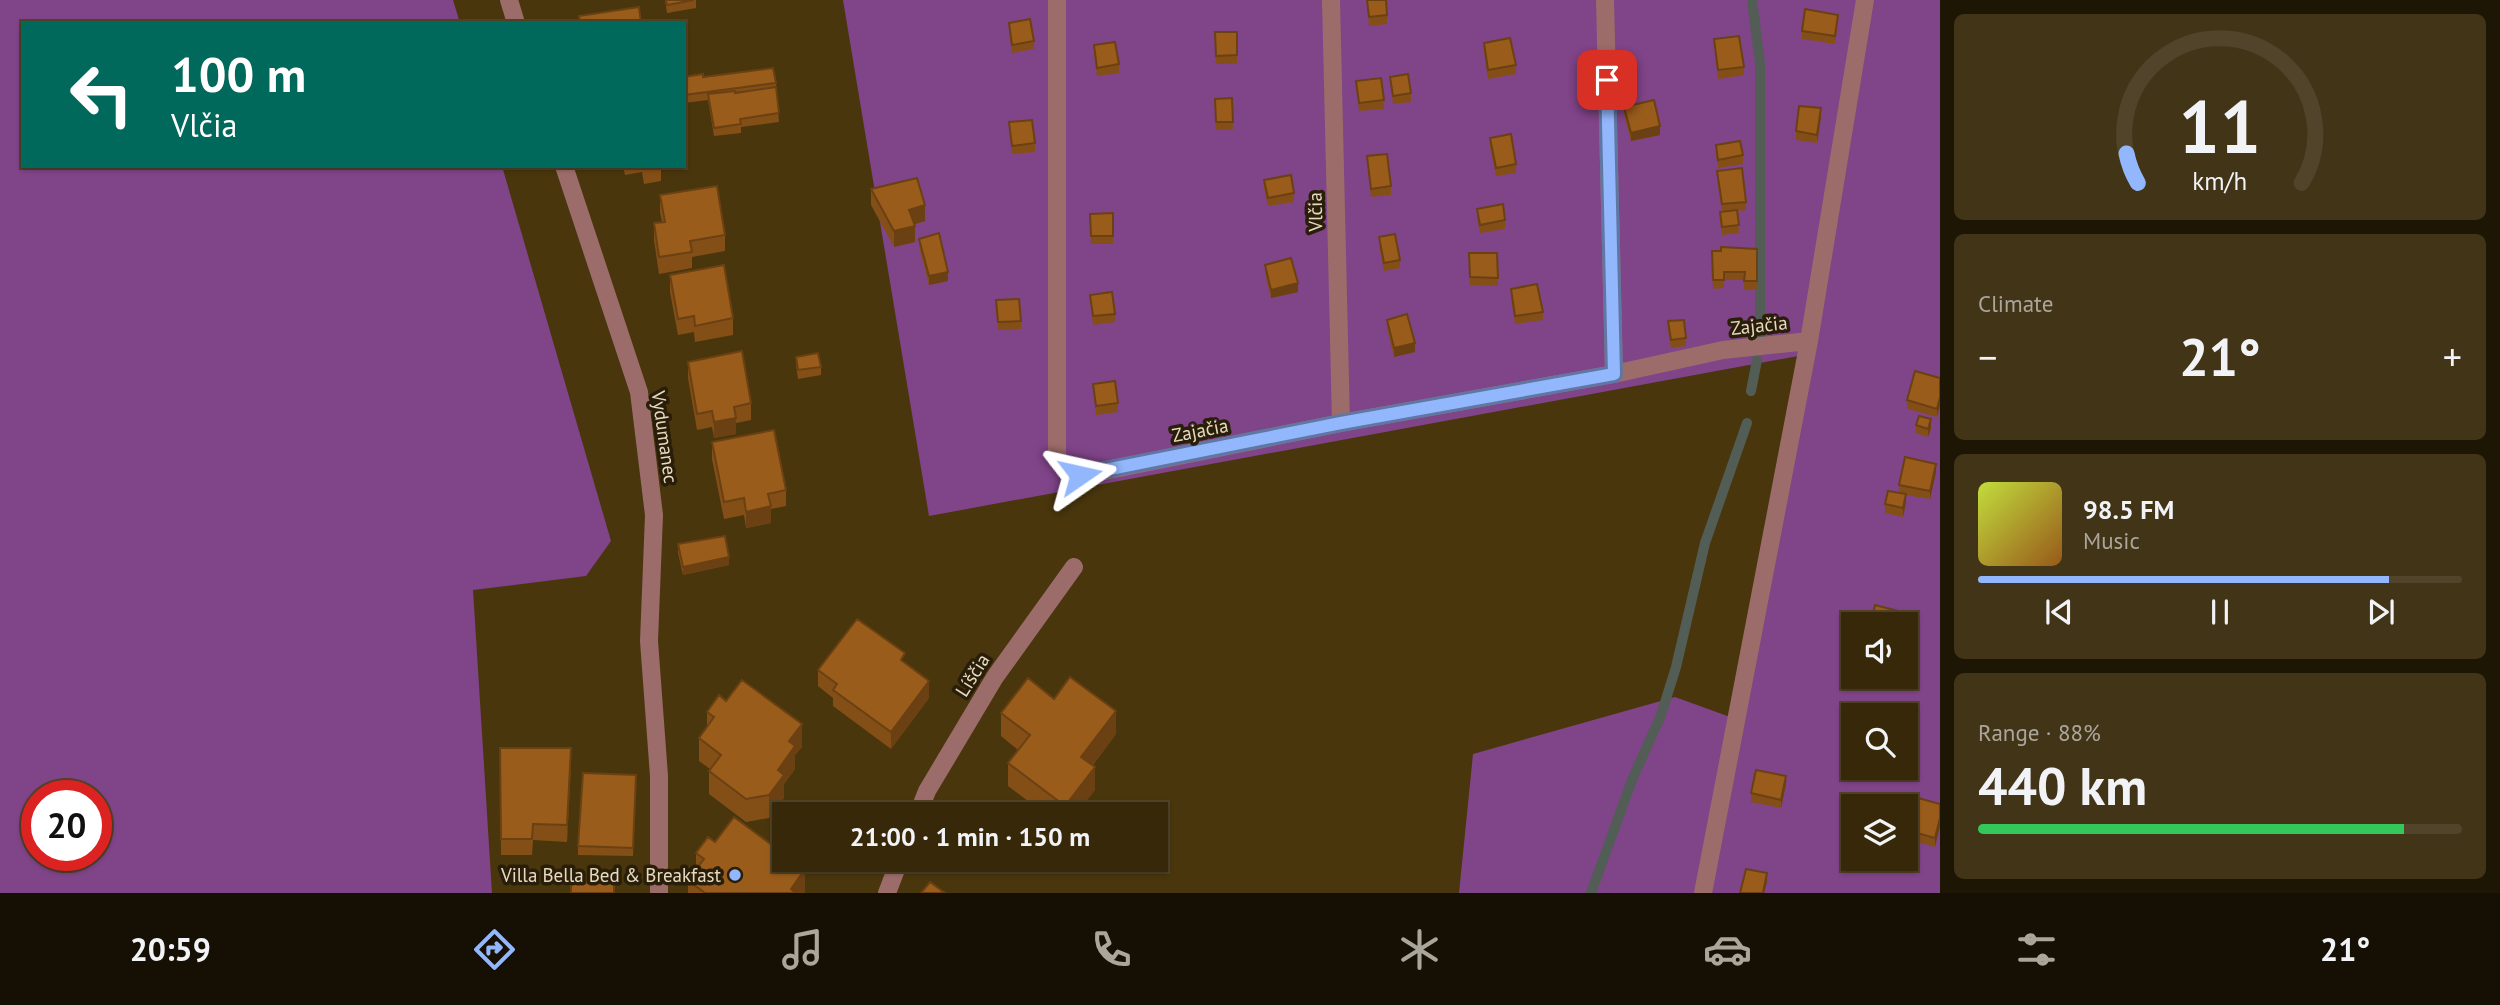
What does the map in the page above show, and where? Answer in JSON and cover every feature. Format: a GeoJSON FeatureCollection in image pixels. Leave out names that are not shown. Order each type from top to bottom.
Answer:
{"type":"FeatureCollection","features":[{"type":"Feature","properties":{"kind":"street"},"geometry":{"type":"LineString","coordinates":[[509,0],[515,21]]}},
{"type":"Feature","properties":{"kind":"street","name":"Zajačia"},"geometry":{"type":"LineString","coordinates":[[1057,0],[1057,460],[1080,475],[1341,423],[1614,374],[1724,350],[1809,341]]}},
{"type":"Feature","properties":{"kind":"street","name":"Vlčia"},"geometry":{"type":"LineString","coordinates":[[1331,0],[1341,423]]}},
{"type":"Feature","properties":{"kind":"street"},"geometry":{"type":"LineString","coordinates":[[1605,0],[1614,374]]}},
{"type":"Feature","properties":{"kind":"street","name":"Zajačia"},"geometry":{"type":"LineString","coordinates":[[1703,893],[1809,341],[1865,0]]}},
{"type":"Feature","properties":{"kind":"street","name":"Vydumanec"},"geometry":{"type":"LineString","coordinates":[[565,168],[639,392],[654,515],[649,641],[659,776],[659,893]]}},
{"type":"Feature","properties":{"kind":"street","name":"Líščia"},"geometry":{"type":"LineString","coordinates":[[923,802],[995,677],[1074,567]]}},
{"type":"Feature","properties":{"kind":"street"},"geometry":{"type":"LineString","coordinates":[[887,893],[895,872]]}},
{"type":"Feature","properties":{"kind":"shaded area"},"geometry":{"type":"Polygon","coordinates":[[[0,0],[453,0],[459,21],[21,21],[21,168],[503,168],[611,541],[586,576],[473,590],[492,893],[0,893],[0,0]]]}},
{"type":"Feature","properties":{"kind":"shaded area"},"geometry":{"type":"Polygon","coordinates":[[[843,0],[1940,0],[1940,893],[1459,893],[1473,754],[1675,697],[1733,718],[1809,354],[929,516],[843,0]]]}},
{"type":"Feature","properties":{"kind":"building"},"geometry":{"type":"Polygon","coordinates":[[[666,0],[694,0],[667,5],[666,0]]]}},
{"type":"Feature","properties":{"kind":"building"},"geometry":{"type":"Polygon","coordinates":[[[1367,0],[1386,0],[1387,15],[1369,17],[1367,0]]]}},
{"type":"Feature","properties":{"kind":"building"},"geometry":{"type":"Polygon","coordinates":[[[639,7],[641,21],[580,21],[579,16],[639,7]]]}},
{"type":"Feature","properties":{"kind":"building"},"geometry":{"type":"Polygon","coordinates":[[[1805,9],[1838,15],[1835,36],[1802,31],[1805,9]]]}},
{"type":"Feature","properties":{"kind":"building"},"geometry":{"type":"Polygon","coordinates":[[[1030,19],[1034,41],[1012,45],[1009,23],[1030,19]]]}},
{"type":"Feature","properties":{"kind":"building"},"geometry":{"type":"Polygon","coordinates":[[[1215,32],[1237,32],[1237,55],[1216,56],[1215,32]]]}},
{"type":"Feature","properties":{"kind":"building"},"geometry":{"type":"Polygon","coordinates":[[[1739,36],[1744,67],[1718,70],[1714,39],[1739,36]]]}},
{"type":"Feature","properties":{"kind":"building"},"geometry":{"type":"Polygon","coordinates":[[[1510,38],[1516,65],[1488,70],[1484,43],[1510,38]]]}},
{"type":"Feature","properties":{"kind":"building"},"geometry":{"type":"Polygon","coordinates":[[[1115,42],[1119,64],[1097,68],[1094,45],[1115,42]]]}},
{"type":"Feature","properties":{"kind":"building"},"geometry":{"type":"Polygon","coordinates":[[[773,68],[776,83],[686,95],[686,77],[703,74],[703,77],[773,68]]]}},
{"type":"Feature","properties":{"kind":"building"},"geometry":{"type":"Polygon","coordinates":[[[1408,74],[1411,93],[1393,96],[1390,77],[1408,74]]]}},
{"type":"Feature","properties":{"kind":"building"},"geometry":{"type":"Polygon","coordinates":[[[1381,78],[1384,100],[1359,103],[1356,81],[1381,78]]]}},
{"type":"Feature","properties":{"kind":"building"},"geometry":{"type":"Polygon","coordinates":[[[776,87],[779,113],[740,119],[741,124],[714,128],[708,94],[776,87]]]}},
{"type":"Feature","properties":{"kind":"building"},"geometry":{"type":"Polygon","coordinates":[[[1232,98],[1233,122],[1216,122],[1215,99],[1232,98]]]}},
{"type":"Feature","properties":{"kind":"building"},"geometry":{"type":"Polygon","coordinates":[[[1654,100],[1660,126],[1631,133],[1624,107],[1654,100]]]}},
{"type":"Feature","properties":{"kind":"building"},"geometry":{"type":"Polygon","coordinates":[[[1799,106],[1821,108],[1817,135],[1796,131],[1799,106]]]}},
{"type":"Feature","properties":{"kind":"building"},"geometry":{"type":"Polygon","coordinates":[[[1032,120],[1035,143],[1012,146],[1009,122],[1032,120]]]}},
{"type":"Feature","properties":{"kind":"building"},"geometry":{"type":"Polygon","coordinates":[[[1511,134],[1516,164],[1496,168],[1490,138],[1511,134]]]}},
{"type":"Feature","properties":{"kind":"building"},"geometry":{"type":"Polygon","coordinates":[[[1740,141],[1743,155],[1718,160],[1716,145],[1740,141]]]}},
{"type":"Feature","properties":{"kind":"building"},"geometry":{"type":"Polygon","coordinates":[[[1387,154],[1391,186],[1371,189],[1367,156],[1387,154]]]}},
{"type":"Feature","properties":{"kind":"building"},"geometry":{"type":"Polygon","coordinates":[[[1742,168],[1746,202],[1722,204],[1717,171],[1742,168]]]}},
{"type":"Feature","properties":{"kind":"building"},"geometry":{"type":"Polygon","coordinates":[[[1291,175],[1294,193],[1268,198],[1264,180],[1291,175]]]}},
{"type":"Feature","properties":{"kind":"building"},"geometry":{"type":"Polygon","coordinates":[[[917,178],[925,205],[909,210],[915,226],[894,231],[871,189],[917,178]]]}},
{"type":"Feature","properties":{"kind":"building"},"geometry":{"type":"Polygon","coordinates":[[[717,186],[725,235],[690,241],[692,252],[659,257],[654,223],[665,222],[660,195],[717,186]]]}},
{"type":"Feature","properties":{"kind":"building"},"geometry":{"type":"Polygon","coordinates":[[[1503,204],[1505,220],[1480,225],[1477,209],[1503,204]]]}},
{"type":"Feature","properties":{"kind":"building"},"geometry":{"type":"Polygon","coordinates":[[[1737,210],[1739,225],[1722,227],[1720,212],[1737,210]]]}},
{"type":"Feature","properties":{"kind":"building"},"geometry":{"type":"Polygon","coordinates":[[[1113,213],[1113,236],[1091,236],[1090,214],[1113,213]]]}},
{"type":"Feature","properties":{"kind":"building"},"geometry":{"type":"Polygon","coordinates":[[[939,233],[948,272],[929,276],[919,239],[939,233]]]}},
{"type":"Feature","properties":{"kind":"building"},"geometry":{"type":"Polygon","coordinates":[[[1395,234],[1400,260],[1384,263],[1379,237],[1395,234]]]}},
{"type":"Feature","properties":{"kind":"building"},"geometry":{"type":"Polygon","coordinates":[[[1721,247],[1757,249],[1757,281],[1744,281],[1745,272],[1724,272],[1724,280],[1713,280],[1712,251],[1721,251],[1721,247]]]}},
{"type":"Feature","properties":{"kind":"building"},"geometry":{"type":"Polygon","coordinates":[[[1469,253],[1497,253],[1498,278],[1470,277],[1469,253]]]}},
{"type":"Feature","properties":{"kind":"building"},"geometry":{"type":"Polygon","coordinates":[[[1291,258],[1298,283],[1271,290],[1265,265],[1291,258]]]}},
{"type":"Feature","properties":{"kind":"building"},"geometry":{"type":"Polygon","coordinates":[[[724,265],[733,318],[695,326],[694,316],[678,319],[670,275],[724,265]]]}},
{"type":"Feature","properties":{"kind":"building"},"geometry":{"type":"Polygon","coordinates":[[[1537,284],[1543,312],[1515,316],[1511,289],[1537,284]]]}},
{"type":"Feature","properties":{"kind":"building"},"geometry":{"type":"Polygon","coordinates":[[[1112,292],[1115,314],[1093,316],[1090,295],[1112,292]]]}},
{"type":"Feature","properties":{"kind":"building"},"geometry":{"type":"Polygon","coordinates":[[[1019,299],[1021,321],[998,322],[996,300],[1019,299]]]}},
{"type":"Feature","properties":{"kind":"building"},"geometry":{"type":"Polygon","coordinates":[[[1407,314],[1415,343],[1394,348],[1387,320],[1407,314]]]}},
{"type":"Feature","properties":{"kind":"building"},"geometry":{"type":"Polygon","coordinates":[[[1684,320],[1686,338],[1671,340],[1668,321],[1684,320]]]}},
{"type":"Feature","properties":{"kind":"building"},"geometry":{"type":"Polygon","coordinates":[[[742,351],[751,403],[734,407],[736,418],[714,422],[712,411],[697,414],[688,362],[742,351]]]}},
{"type":"Feature","properties":{"kind":"building"},"geometry":{"type":"Polygon","coordinates":[[[818,353],[821,367],[798,370],[796,357],[818,353]]]}},
{"type":"Feature","properties":{"kind":"building"},"geometry":{"type":"Polygon","coordinates":[[[1915,371],[1940,378],[1937,409],[1907,400],[1915,371]]]}},
{"type":"Feature","properties":{"kind":"building"},"geometry":{"type":"Polygon","coordinates":[[[1115,381],[1118,403],[1096,406],[1093,384],[1115,381]]]}},
{"type":"Feature","properties":{"kind":"building"},"geometry":{"type":"Polygon","coordinates":[[[1919,416],[1931,419],[1928,429],[1916,425],[1919,416]]]}},
{"type":"Feature","properties":{"kind":"building"},"geometry":{"type":"Polygon","coordinates":[[[774,430],[786,490],[768,494],[771,506],[746,512],[744,498],[724,502],[712,442],[774,430]]]}},
{"type":"Feature","properties":{"kind":"building"},"geometry":{"type":"Polygon","coordinates":[[[1905,457],[1936,464],[1930,491],[1899,485],[1905,457]]]}},
{"type":"Feature","properties":{"kind":"building"},"geometry":{"type":"Polygon","coordinates":[[[1888,491],[1906,494],[1903,508],[1885,504],[1888,491]]]}},
{"type":"Feature","properties":{"kind":"building"},"geometry":{"type":"Polygon","coordinates":[[[725,536],[729,557],[683,567],[678,544],[725,536]]]}},
{"type":"Feature","properties":{"kind":"building"},"geometry":{"type":"Polygon","coordinates":[[[1875,605],[1902,612],[1874,612],[1875,605]]]}},
{"type":"Feature","properties":{"kind":"building"},"geometry":{"type":"Polygon","coordinates":[[[857,619],[905,653],[901,660],[929,681],[891,732],[833,690],[837,684],[818,670],[857,619]]]}},
{"type":"Feature","properties":{"kind":"building"},"geometry":{"type":"Polygon","coordinates":[[[1070,677],[1116,711],[1081,757],[1095,767],[1068,802],[1060,802],[1008,763],[1030,735],[1001,713],[1028,678],[1054,699],[1070,677]]]}},
{"type":"Feature","properties":{"kind":"building"},"geometry":{"type":"Polygon","coordinates":[[[742,680],[802,724],[789,741],[795,746],[778,770],[784,775],[769,795],[746,799],[709,771],[721,755],[699,738],[714,717],[707,712],[719,695],[726,701],[742,680]]]}},
{"type":"Feature","properties":{"kind":"building"},"geometry":{"type":"Polygon","coordinates":[[[500,748],[571,748],[567,825],[533,824],[532,839],[501,839],[500,748]]]}},
{"type":"Feature","properties":{"kind":"building"},"geometry":{"type":"Polygon","coordinates":[[[1756,770],[1786,776],[1781,800],[1751,793],[1756,770]]]}},
{"type":"Feature","properties":{"kind":"building"},"geometry":{"type":"Polygon","coordinates":[[[583,773],[636,775],[633,848],[578,846],[583,773]]]}},
{"type":"Feature","properties":{"kind":"building"},"geometry":{"type":"Polygon","coordinates":[[[1918,798],[1940,804],[1935,838],[1918,833],[1918,798]]]}},
{"type":"Feature","properties":{"kind":"building"},"geometry":{"type":"Polygon","coordinates":[[[734,817],[772,845],[772,872],[803,872],[791,889],[796,893],[705,893],[688,880],[704,859],[696,853],[708,837],[715,842],[734,817]]]}},
{"type":"Feature","properties":{"kind":"building"},"geometry":{"type":"Polygon","coordinates":[[[1746,869],[1767,873],[1763,893],[1740,893],[1746,869]]]}},
{"type":"Feature","properties":{"kind":"building"},"geometry":{"type":"Polygon","coordinates":[[[930,882],[945,893],[921,893],[930,882]]]}},
{"type":"Feature","properties":{"kind":"building"},"geometry":{"type":"Polygon","coordinates":[[[571,883],[614,883],[614,893],[571,893],[571,883]]]}},
{"type":"Feature","properties":{"kind":"waterway"},"geometry":{"type":"LineString","coordinates":[[1752,0],[1760,63],[1760,335]]}},
{"type":"Feature","properties":{"kind":"waterway"},"geometry":{"type":"LineString","coordinates":[[1751,391],[1757,360]]}},
{"type":"Feature","properties":{"kind":"waterway"},"geometry":{"type":"LineString","coordinates":[[1591,893],[1632,780],[1661,715],[1676,667],[1705,543],[1747,423]]}},
{"type":"Feature","properties":{"kind":"place","name":"Villa Bella Bed & Breakfast"},"geometry":{"type":"Point","coordinates":[735,875]}},
{"type":"Feature","properties":{"kind":"route"},"geometry":{"type":"LineString","coordinates":[[1080,475],[1341,423],[1614,374],[1607,80]]}}]}
